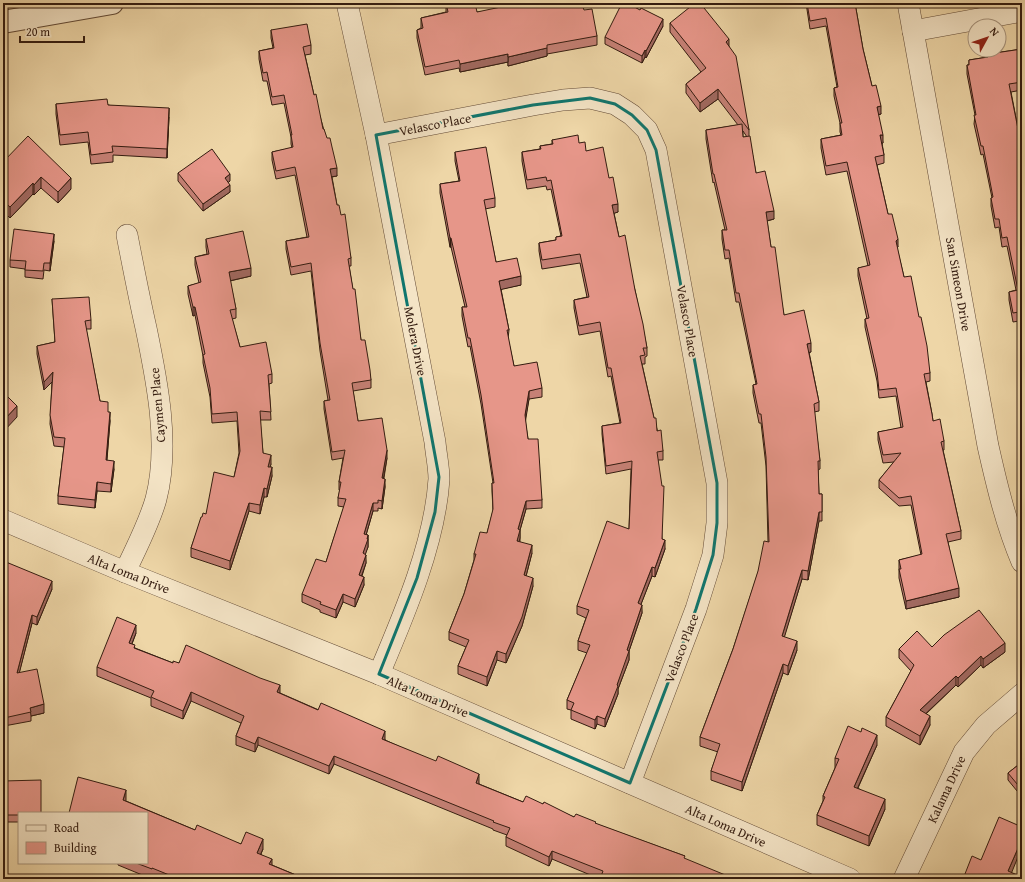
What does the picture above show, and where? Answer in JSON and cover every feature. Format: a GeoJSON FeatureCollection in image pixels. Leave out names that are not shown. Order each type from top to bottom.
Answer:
{"type":"FeatureCollection","features":[{"type":"Feature","properties":{"kind":"street"},"geometry":{"type":"LineString","coordinates":[[3,22],[112,3]]}},
{"type":"Feature","properties":{"kind":"street","name":"Molera Drive"},"geometry":{"type":"LineString","coordinates":[[347,3],[376,135],[433,435],[439,477],[435,512],[417,578],[379,674]]}},
{"type":"Feature","properties":{"kind":"street","name":"San Simeon Drive"},"geometry":{"type":"LineString","coordinates":[[908,3],[988,446],[999,496],[1012,537],[1022,562]]}},
{"type":"Feature","properties":{"kind":"street"},"geometry":{"type":"LineString","coordinates":[[913,31],[1022,12]]}},
{"type":"Feature","properties":{"kind":"street","name":"Velasco Place"},"geometry":{"type":"LineString","coordinates":[[376,135],[563,100],[590,98],[615,104],[632,115],[647,130],[656,150],[717,483],[717,522],[713,555],[696,609],[630,783]]}},
{"type":"Feature","properties":{"kind":"street","name":"Caymen Place"},"geometry":{"type":"LineString","coordinates":[[125,572],[145,530],[156,499],[161,466],[162,442],[156,375],[126,235]]}},
{"type":"Feature","properties":{"kind":"street","name":"Alta Loma Drive"},"geometry":{"type":"LineString","coordinates":[[3,520],[125,572],[379,674],[850,879]]}},
{"type":"Feature","properties":{"kind":"street","name":"Kalama Drive"},"geometry":{"type":"LineString","coordinates":[[904,879],[964,752],[986,725],[1022,694]]}},
{"type":"Feature","properties":{"kind":"highlighted area"},"geometry":{"type":"Polygon","coordinates":[[[590,98],[615,104],[632,115],[647,130],[656,150],[717,483],[717,523],[713,555],[696,609],[630,783],[379,674],[417,578],[435,512],[439,477],[376,135],[533,105],[590,98]]]}},
{"type":"Feature","properties":{"kind":"building"},"geometry":{"type":"Polygon","coordinates":[[[446,3],[475,3],[477,12],[520,3],[566,3],[567,5],[582,3],[584,10],[592,9],[597,36],[547,45],[547,48],[508,57],[508,54],[460,64],[459,60],[425,67],[417,30],[423,28],[421,18],[448,12],[446,3]]]}},
{"type":"Feature","properties":{"kind":"building"},"geometry":{"type":"Polygon","coordinates":[[[622,3],[627,3],[640,10],[641,8],[663,19],[642,56],[605,37],[622,3]]]}},
{"type":"Feature","properties":{"kind":"building"},"geometry":{"type":"Polygon","coordinates":[[[695,3],[700,3],[729,39],[726,42],[736,56],[749,130],[718,89],[700,103],[686,84],[706,68],[670,23],[695,3]]]}},
{"type":"Feature","properties":{"kind":"building"},"geometry":{"type":"Polygon","coordinates":[[[807,3],[855,3],[863,49],[872,86],[876,85],[881,106],[877,107],[883,135],[880,135],[884,155],[875,157],[888,214],[892,214],[898,239],[896,241],[904,277],[911,276],[919,317],[921,317],[927,346],[930,373],[924,374],[933,421],[940,419],[944,441],[941,442],[961,531],[946,534],[959,588],[906,601],[899,569],[901,569],[899,560],[922,554],[911,496],[899,498],[879,480],[901,453],[883,455],[878,432],[903,427],[896,388],[879,390],[877,372],[865,319],[869,318],[858,268],[870,265],[847,162],[826,166],[821,139],[842,135],[840,123],[842,123],[834,88],[838,87],[826,18],[810,21],[807,3]]]}},
{"type":"Feature","properties":{"kind":"building"},"geometry":{"type":"Polygon","coordinates":[[[307,24],[311,45],[303,47],[314,95],[316,94],[323,129],[327,138],[330,138],[337,168],[330,169],[337,205],[339,205],[341,215],[345,214],[351,258],[348,259],[353,289],[355,289],[361,340],[365,340],[370,370],[371,380],[352,383],[358,421],[382,418],[387,450],[382,478],[385,479],[382,501],[378,500],[378,503],[373,503],[364,534],[368,535],[368,539],[363,553],[366,555],[359,575],[364,577],[355,599],[343,594],[336,610],[320,604],[321,602],[302,594],[316,559],[326,562],[346,499],[338,498],[341,482],[339,482],[345,450],[332,452],[324,401],[330,400],[320,343],[311,263],[291,267],[286,241],[309,237],[295,167],[276,171],[272,152],[293,147],[284,95],[272,97],[267,72],[263,73],[259,51],[274,48],[271,30],[307,24]]]}},
{"type":"Feature","properties":{"kind":"building"},"geometry":{"type":"Polygon","coordinates":[[[1022,49],[1022,82],[1009,84],[1022,149],[1022,329],[1019,312],[1013,313],[1009,292],[1018,290],[1007,237],[1002,238],[999,219],[995,219],[991,198],[993,197],[983,146],[981,146],[974,115],[976,115],[967,65],[969,65],[969,60],[982,58],[1007,58],[1007,51],[1022,49]]]}},
{"type":"Feature","properties":{"kind":"building"},"geometry":{"type":"Polygon","coordinates":[[[107,99],[108,105],[169,108],[167,149],[112,146],[113,152],[91,155],[88,132],[60,135],[56,104],[107,99]]]}},
{"type":"Feature","properties":{"kind":"building"},"geometry":{"type":"Polygon","coordinates":[[[742,124],[743,137],[750,136],[756,173],[765,171],[774,211],[766,212],[771,247],[775,247],[784,315],[804,310],[811,343],[807,344],[819,402],[814,404],[820,461],[818,461],[819,494],[822,494],[822,512],[819,512],[808,571],[802,570],[782,636],[797,641],[788,666],[783,664],[742,782],[711,771],[720,744],[700,737],[733,649],[758,571],[764,541],[769,542],[766,457],[761,414],[759,414],[753,385],[757,384],[739,293],[736,293],[729,250],[725,250],[722,230],[727,230],[713,174],[706,130],[742,124]]]}},
{"type":"Feature","properties":{"kind":"building"},"geometry":{"type":"Polygon","coordinates":[[[578,135],[579,143],[585,142],[586,151],[603,147],[609,178],[613,177],[618,204],[612,205],[619,237],[625,235],[647,348],[643,348],[645,355],[640,356],[654,418],[656,418],[657,431],[661,430],[663,451],[657,452],[662,486],[664,486],[662,539],[665,540],[655,568],[652,567],[638,603],[642,605],[627,650],[629,651],[617,685],[618,686],[605,719],[597,716],[595,720],[571,710],[574,703],[567,700],[590,645],[578,641],[589,610],[577,606],[607,521],[629,529],[632,461],[606,466],[602,426],[621,423],[611,368],[608,368],[600,322],[579,326],[574,300],[589,297],[580,254],[542,260],[539,243],[556,240],[556,237],[562,236],[551,180],[547,181],[546,177],[527,180],[522,152],[541,149],[540,146],[553,144],[552,140],[578,135]]]}},
{"type":"Feature","properties":{"kind":"building"},"geometry":{"type":"Polygon","coordinates":[[[28,136],[71,178],[58,192],[41,177],[34,185],[33,183],[10,207],[3,201],[3,162],[28,136]]]}},
{"type":"Feature","properties":{"kind":"building"},"geometry":{"type":"Polygon","coordinates":[[[486,147],[495,198],[484,200],[496,262],[517,258],[521,276],[499,281],[509,330],[507,330],[514,366],[537,362],[542,388],[529,391],[525,415],[528,439],[538,439],[542,500],[526,501],[518,529],[520,530],[517,541],[532,545],[524,575],[533,578],[522,617],[506,654],[497,651],[487,677],[458,666],[469,640],[449,632],[464,594],[476,554],[474,554],[480,532],[487,533],[493,509],[492,483],[494,483],[481,395],[470,338],[468,338],[462,307],[467,307],[450,238],[440,184],[460,181],[455,152],[486,147]]]}},
{"type":"Feature","properties":{"kind":"building"},"geometry":{"type":"Polygon","coordinates":[[[212,149],[230,174],[225,178],[230,185],[203,204],[178,173],[212,149]]]}},
{"type":"Feature","properties":{"kind":"building"},"geometry":{"type":"Polygon","coordinates":[[[14,229],[54,234],[50,263],[44,263],[43,271],[25,270],[26,261],[10,260],[14,229]]]}},
{"type":"Feature","properties":{"kind":"building"},"geometry":{"type":"Polygon","coordinates":[[[243,231],[251,268],[229,272],[236,309],[230,310],[240,347],[266,342],[272,374],[268,375],[271,412],[260,411],[263,453],[271,455],[268,467],[272,467],[267,489],[264,488],[260,505],[249,503],[230,561],[191,548],[201,517],[203,513],[206,514],[214,472],[234,477],[240,451],[237,412],[212,414],[210,388],[203,355],[205,354],[195,307],[193,307],[188,286],[201,282],[195,257],[209,254],[206,239],[243,231]]]}},
{"type":"Feature","properties":{"kind":"building"},"geometry":{"type":"Polygon","coordinates":[[[89,297],[91,320],[85,321],[100,401],[108,402],[108,412],[110,412],[106,460],[114,461],[111,484],[97,482],[95,500],[58,496],[65,438],[54,437],[50,415],[53,372],[44,382],[37,346],[55,342],[52,299],[89,297]]]}},
{"type":"Feature","properties":{"kind":"building"},"geometry":{"type":"Polygon","coordinates":[[[3,392],[17,406],[3,421],[3,392]]]}},
{"type":"Feature","properties":{"kind":"building"},"geometry":{"type":"Polygon","coordinates":[[[6,562],[52,581],[37,617],[32,615],[17,673],[37,669],[44,704],[30,708],[31,712],[4,718],[3,570],[6,562]]]}},
{"type":"Feature","properties":{"kind":"building"},"geometry":{"type":"Polygon","coordinates":[[[979,610],[1005,643],[983,659],[981,656],[958,678],[956,676],[920,710],[930,716],[920,736],[886,717],[914,665],[899,649],[917,631],[932,647],[944,635],[979,610]]]}},
{"type":"Feature","properties":{"kind":"building"},"geometry":{"type":"Polygon","coordinates":[[[117,617],[136,625],[129,643],[135,645],[134,648],[173,663],[173,661],[179,663],[186,645],[260,678],[280,685],[277,692],[318,710],[321,703],[385,731],[382,739],[436,761],[438,756],[479,774],[476,783],[523,802],[526,796],[543,804],[544,802],[574,817],[576,814],[596,822],[595,823],[685,856],[684,858],[735,879],[600,879],[603,871],[552,851],[549,857],[506,837],[510,828],[334,756],[329,766],[258,737],[255,744],[236,736],[244,716],[191,692],[183,711],[151,697],[154,691],[97,667],[117,617]]]}},
{"type":"Feature","properties":{"kind":"building"},"geometry":{"type":"Polygon","coordinates":[[[848,726],[861,732],[862,728],[877,735],[854,787],[885,799],[869,836],[817,815],[825,797],[823,796],[839,759],[835,758],[848,726]]]}},
{"type":"Feature","properties":{"kind":"building"},"geometry":{"type":"Polygon","coordinates":[[[1022,762],[1022,790],[1008,773],[1022,762]]]}},
{"type":"Feature","properties":{"kind":"building"},"geometry":{"type":"Polygon","coordinates":[[[78,777],[126,790],[123,800],[195,830],[197,825],[241,844],[246,832],[263,839],[257,853],[272,859],[269,864],[303,878],[304,876],[311,879],[179,879],[139,864],[148,864],[148,812],[69,812],[78,777]]]}},
{"type":"Feature","properties":{"kind":"building"},"geometry":{"type":"Polygon","coordinates":[[[41,780],[41,812],[18,812],[18,815],[3,815],[3,781],[41,780]]]}},
{"type":"Feature","properties":{"kind":"building"},"geometry":{"type":"Polygon","coordinates":[[[999,817],[1022,827],[1022,839],[1008,871],[1022,877],[1022,879],[963,879],[972,856],[981,860],[999,817]]]}}]}
